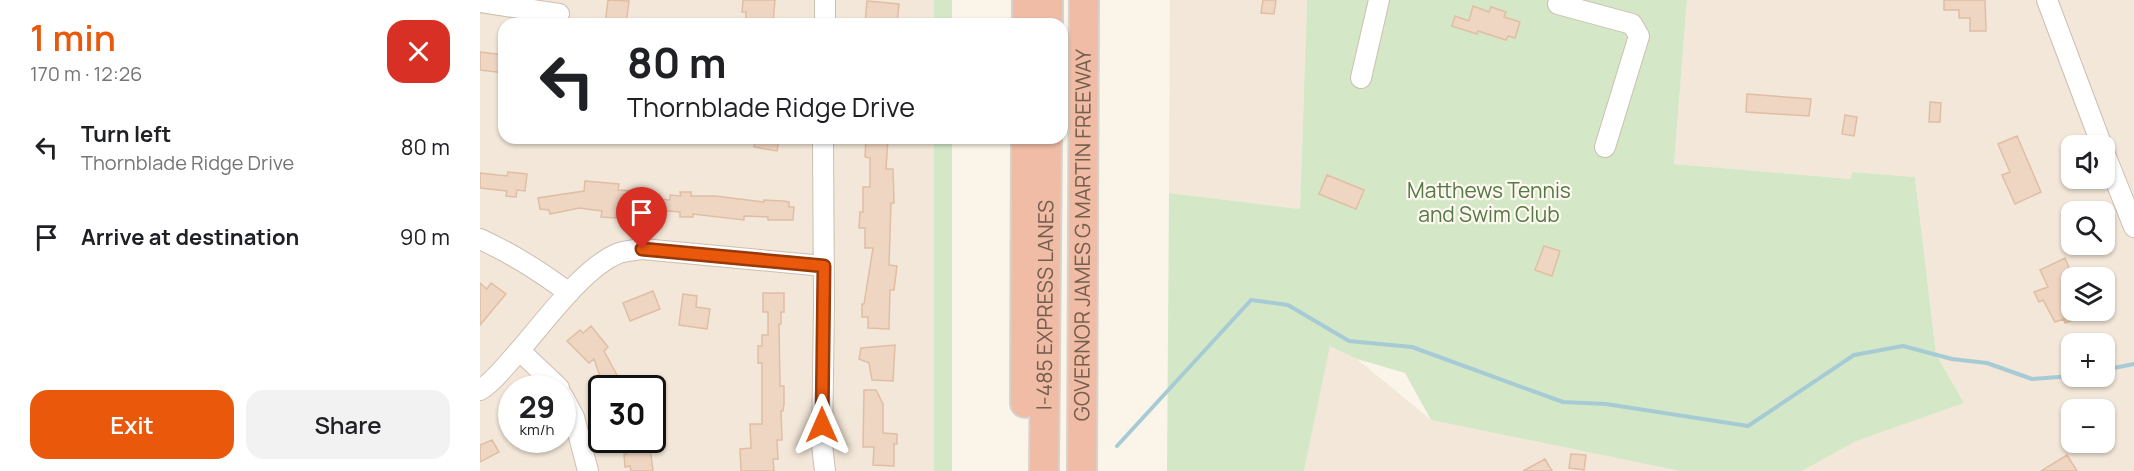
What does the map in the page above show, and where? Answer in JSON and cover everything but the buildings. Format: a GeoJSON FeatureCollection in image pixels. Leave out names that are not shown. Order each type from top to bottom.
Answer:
{"type":"FeatureCollection","features":[{"type":"Feature","properties":{"kind":"highway"},"geometry":{"type":"LineString","coordinates":[[1027,0],[1027,18]]}},
{"type":"Feature","properties":{"kind":"highway"},"geometry":{"type":"LineString","coordinates":[[1048,0],[1048,18]]}},
{"type":"Feature","properties":{"kind":"highway","name":"I-485 EXPRESS LANES"},"geometry":{"type":"LineString","coordinates":[[1066,0],[1066,18]]}},
{"type":"Feature","properties":{"kind":"highway","name":"GOVERNOR JAMES G MARTIN FREEWAY"},"geometry":{"type":"LineString","coordinates":[[1082,471],[1084,0]]}},
{"type":"Feature","properties":{"kind":"highway"},"geometry":{"type":"LineString","coordinates":[[1025,471],[1026,144]]}},
{"type":"Feature","properties":{"kind":"highway","name":"I-485 EXPRESS LANES"},"geometry":{"type":"LineString","coordinates":[[1044,471],[1047,144]]}},
{"type":"Feature","properties":{"kind":"highway","name":"I-485 EXPRESS LANES"},"geometry":{"type":"LineString","coordinates":[[1064,471],[1065,144]]}},
{"type":"Feature","properties":{"kind":"highway"},"geometry":{"type":"LineString","coordinates":[[1026,200],[1046,343]]}},
{"type":"Feature","properties":{"kind":"street"},"geometry":{"type":"LineString","coordinates":[[825,0],[825,18]]}},
{"type":"Feature","properties":{"kind":"street"},"geometry":{"type":"LineString","coordinates":[[1361,78],[1379,0]]}},
{"type":"Feature","properties":{"kind":"street"},"geometry":{"type":"LineString","coordinates":[[2047,0],[2098,135]]}},
{"type":"Feature","properties":{"kind":"street"},"geometry":{"type":"LineString","coordinates":[[1555,1],[1632,24],[1639,36],[1605,147]]}},
{"type":"Feature","properties":{"kind":"street"},"geometry":{"type":"LineString","coordinates":[[480,2],[559,14]]}},
{"type":"Feature","properties":{"kind":"street"},"geometry":{"type":"LineString","coordinates":[[823,144],[822,444],[825,471]]}},
{"type":"Feature","properties":{"kind":"street"},"geometry":{"type":"LineString","coordinates":[[2115,180],[2134,227]]}},
{"type":"Feature","properties":{"kind":"street"},"geometry":{"type":"LineString","coordinates":[[480,239],[509,252],[539,270],[569,293]]}},
{"type":"Feature","properties":{"kind":"street"},"geometry":{"type":"LineString","coordinates":[[480,390],[493,380],[520,351],[569,293],[602,262],[618,254],[631,250],[824,266]]}},
{"type":"Feature","properties":{"kind":"street"},"geometry":{"type":"LineString","coordinates":[[520,351],[545,375]]}},
{"type":"Feature","properties":{"kind":"street"},"geometry":{"type":"LineString","coordinates":[[576,425],[588,471]]}},
{"type":"Feature","properties":{"kind":"shaded area"},"geometry":{"type":"Polygon","coordinates":[[[480,0],[934,0],[934,18],[498,18],[498,144],[934,144],[934,471],[480,471],[480,0]]]}},
{"type":"Feature","properties":{"kind":"shaded area"},"geometry":{"type":"Polygon","coordinates":[[[1170,0],[1307,0],[1300,209],[1169,193],[1170,0]]]}},
{"type":"Feature","properties":{"kind":"shaded area"},"geometry":{"type":"Polygon","coordinates":[[[1687,0],[2134,0],[2134,471],[1802,471],[1854,442],[1964,403],[1936,354],[1915,177],[1852,172],[1852,179],[1674,164],[1687,0]]]}},
{"type":"Feature","properties":{"kind":"shaded area"},"geometry":{"type":"Polygon","coordinates":[[[1330,345],[1357,359],[1431,420],[1680,471],[1304,471],[1330,345]]]}},
{"type":"Feature","properties":{"kind":"green space"},"geometry":{"type":"Polygon","coordinates":[[[934,0],[952,0],[952,18],[934,18],[934,0]]]}},
{"type":"Feature","properties":{"kind":"green space","name":"Matthews Tennis and Swim Club"},"geometry":{"type":"Polygon","coordinates":[[[1307,0],[1687,0],[1674,164],[1851,179],[1852,172],[1915,177],[1936,354],[1964,403],[1854,442],[1802,471],[1680,471],[1431,420],[1405,373],[1357,359],[1330,346],[1304,471],[1167,471],[1169,193],[1300,209],[1307,0]]]}},
{"type":"Feature","properties":{"kind":"green space"},"geometry":{"type":"Polygon","coordinates":[[[934,144],[952,144],[952,471],[934,471],[934,144]]]}},
{"type":"Feature","properties":{"kind":"waterway"},"geometry":{"type":"LineString","coordinates":[[1117,446],[1251,300],[1288,305],[1349,341],[1412,347],[1563,402],[1606,404],[1748,426],[1854,355],[1903,346],[1952,359],[1987,363],[2032,379],[2061,377]]}},
{"type":"Feature","properties":{"kind":"waterway"},"geometry":{"type":"LineString","coordinates":[[2115,368],[2134,364]]}},
{"type":"Feature","properties":{"kind":"route"},"geometry":{"type":"LineString","coordinates":[[642,249],[824,266],[822,425]]}}]}
